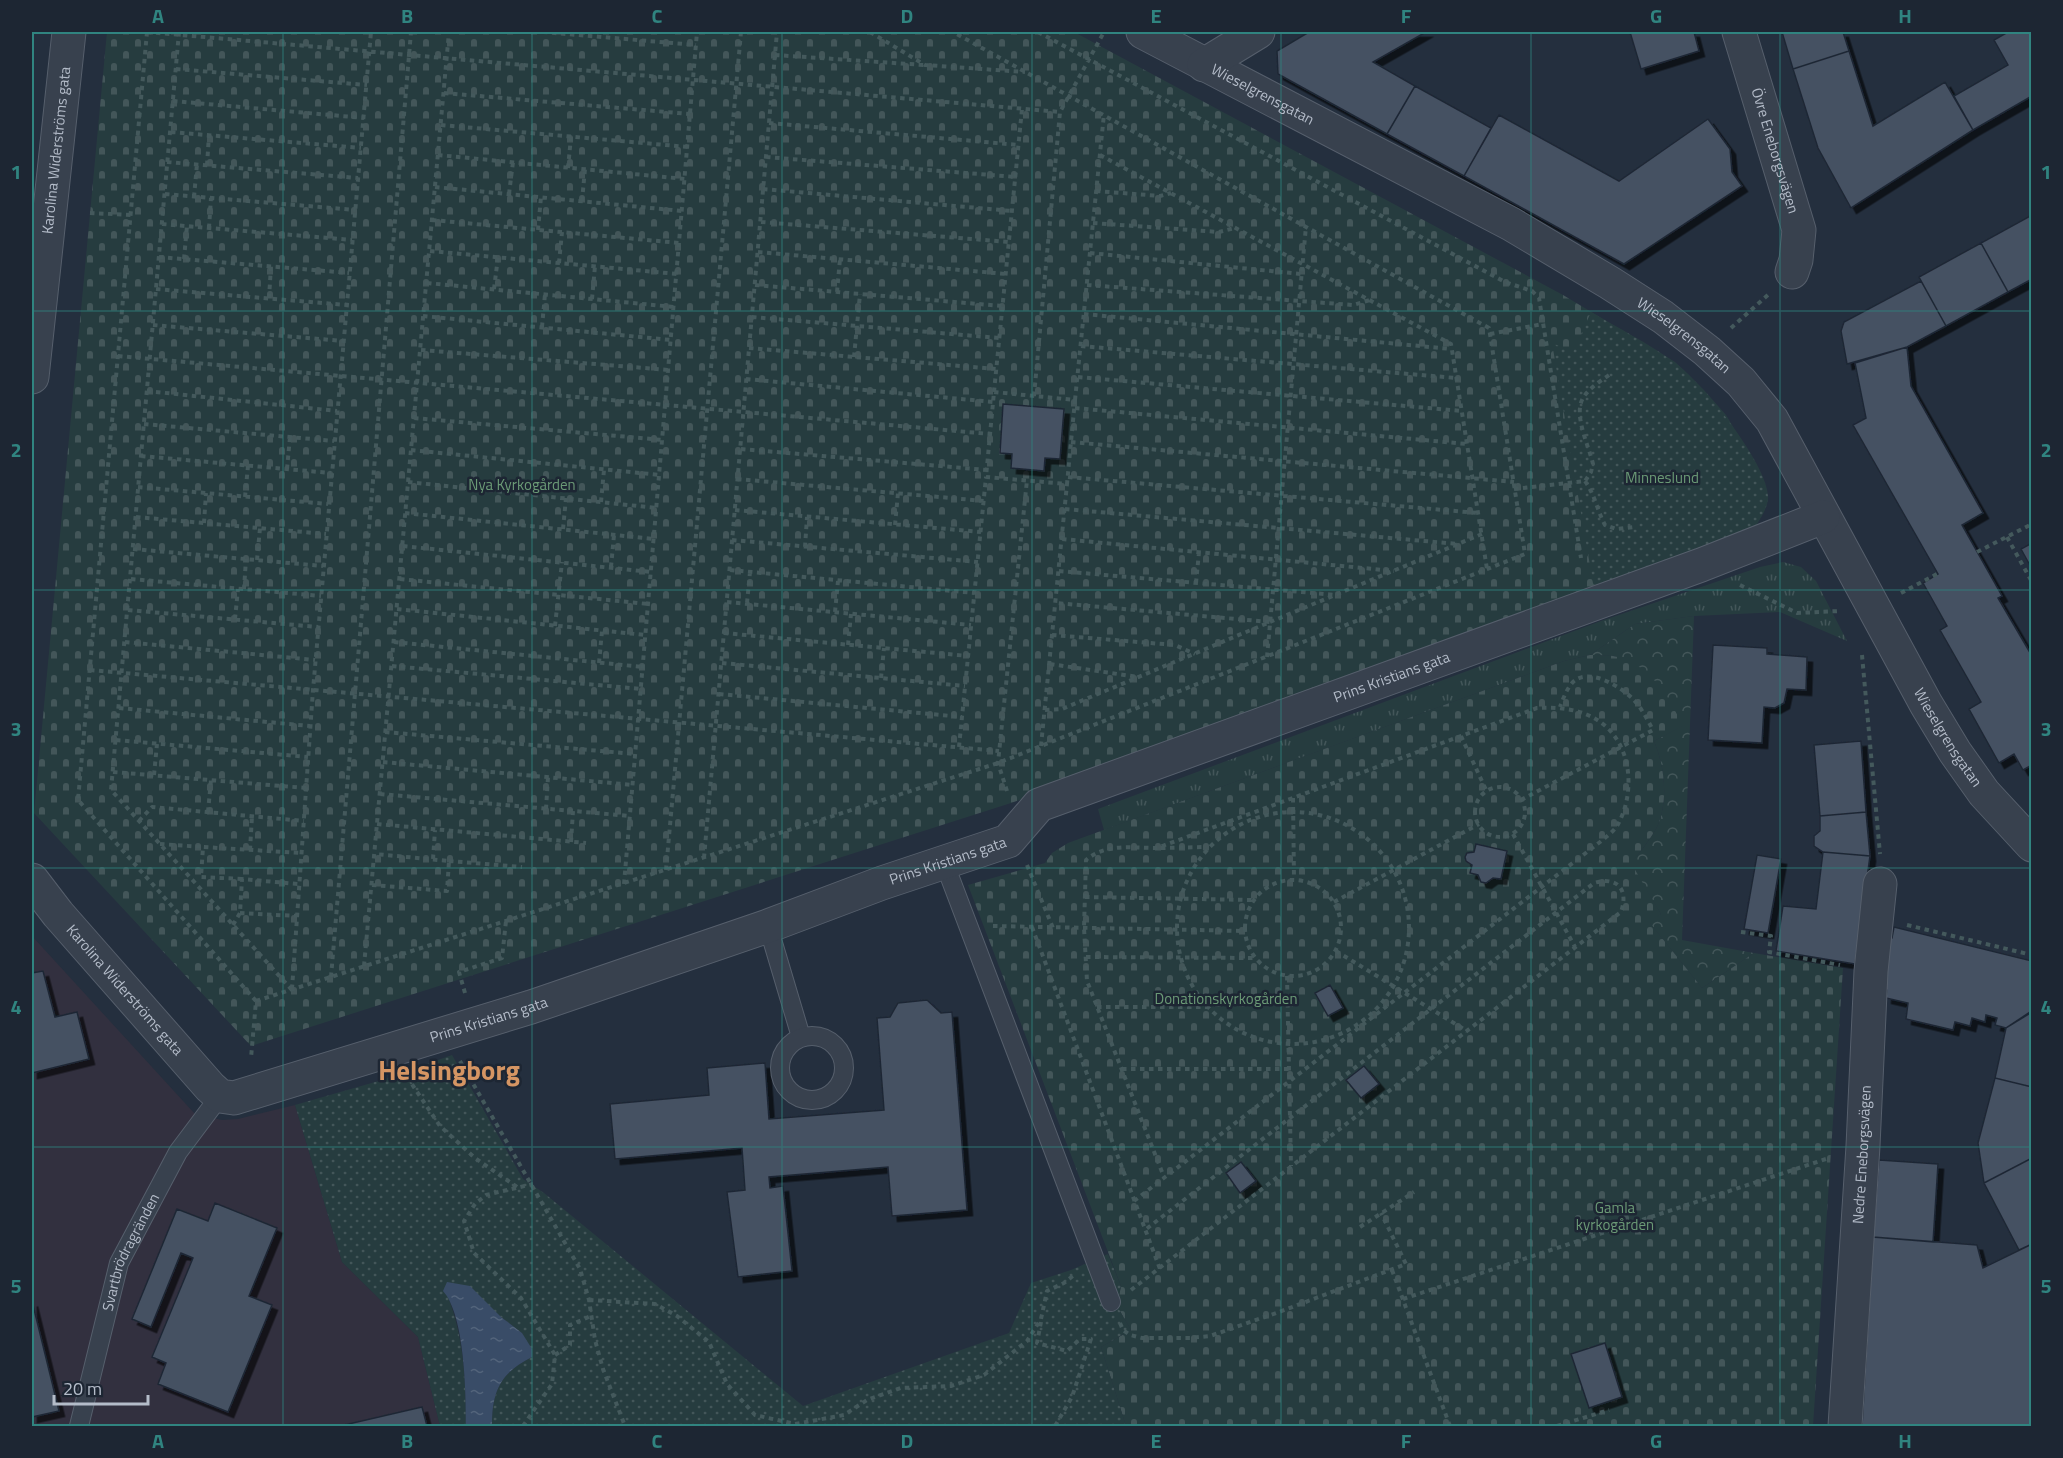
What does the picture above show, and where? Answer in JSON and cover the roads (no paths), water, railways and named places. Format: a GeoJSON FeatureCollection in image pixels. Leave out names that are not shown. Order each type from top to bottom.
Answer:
{"type":"FeatureCollection","features":[{"type":"Feature","properties":{"kind":"street","name":"Karolina Widerströms gata"},"geometry":{"type":"LineString","coordinates":[[32,377],[69,32]]}},
{"type":"Feature","properties":{"kind":"street","name":"Wieselgrensgatan"},"geometry":{"type":"LineString","coordinates":[[1143,32],[1511,224],[1663,317],[1707,351],[1741,382],[1772,420],[1823,517],[1954,752],[1984,793],[2031,845]]}},
{"type":"Feature","properties":{"kind":"street"},"geometry":{"type":"LineString","coordinates":[[1204,65],[1258,32]]}},
{"type":"Feature","properties":{"kind":"street","name":"Övre Eneborgsvägen"},"geometry":{"type":"LineString","coordinates":[[1739,32],[1799,230],[1796,260],[1792,272]]}},
{"type":"Feature","properties":{"kind":"street","name":"Prins Kristians gata"},"geometry":{"type":"LineString","coordinates":[[220,1096],[234,1098],[252,1094],[461,1030],[768,926],[944,862],[1008,842],[1039,805],[1701,565],[1823,517]]}},
{"type":"Feature","properties":{"kind":"street","name":"Karolina Widerströms gata"},"geometry":{"type":"LineString","coordinates":[[32,880],[58,914],[210,1088],[220,1096]]}},
{"type":"Feature","properties":{"kind":"street","name":"Nedre Eneborgsvägen"},"geometry":{"type":"LineString","coordinates":[[1845,1426],[1863,1146],[1871,970],[1880,884]]}},
{"type":"Feature","properties":{"kind":"lane"},"geometry":{"type":"LineString","coordinates":[[944,862],[1111,1302]]}},
{"type":"Feature","properties":{"kind":"lane"},"geometry":{"type":"LineString","coordinates":[[768,926],[801,1037]]}},
{"type":"Feature","properties":{"kind":"lane","name":"Svartbrödragränden"},"geometry":{"type":"LineString","coordinates":[[79,1426],[119,1263],[178,1152],[220,1096]]}},
{"type":"Feature","properties":{"kind":"water"},"geometry":{"type":"Polygon","coordinates":[[[447,1282],[470,1286],[501,1317],[522,1333],[532,1349],[532,1357],[512,1370],[500,1384],[494,1403],[492,1426],[466,1426],[463,1356],[456,1318],[443,1291],[447,1282]]]}},
{"type":"Feature","properties":{"kind":"district","name":"Helsingborg"},"geometry":{"type":"Point","coordinates":[449,1071]}},
{"type":"Feature","properties":{"kind":"park label","name":"Minneslund"},"geometry":{"type":"Point","coordinates":[1662,478]}},
{"type":"Feature","properties":{"kind":"park label","name":"Nya Kyrkogården"},"geometry":{"type":"Point","coordinates":[522,485]}},
{"type":"Feature","properties":{"kind":"park label","name":"Donationskyrkogården"},"geometry":{"type":"Point","coordinates":[1226,999]}},
{"type":"Feature","properties":{"kind":"park label","name":"Gamla kyrkogården"},"geometry":{"type":"Point","coordinates":[1615,1216]}}]}
